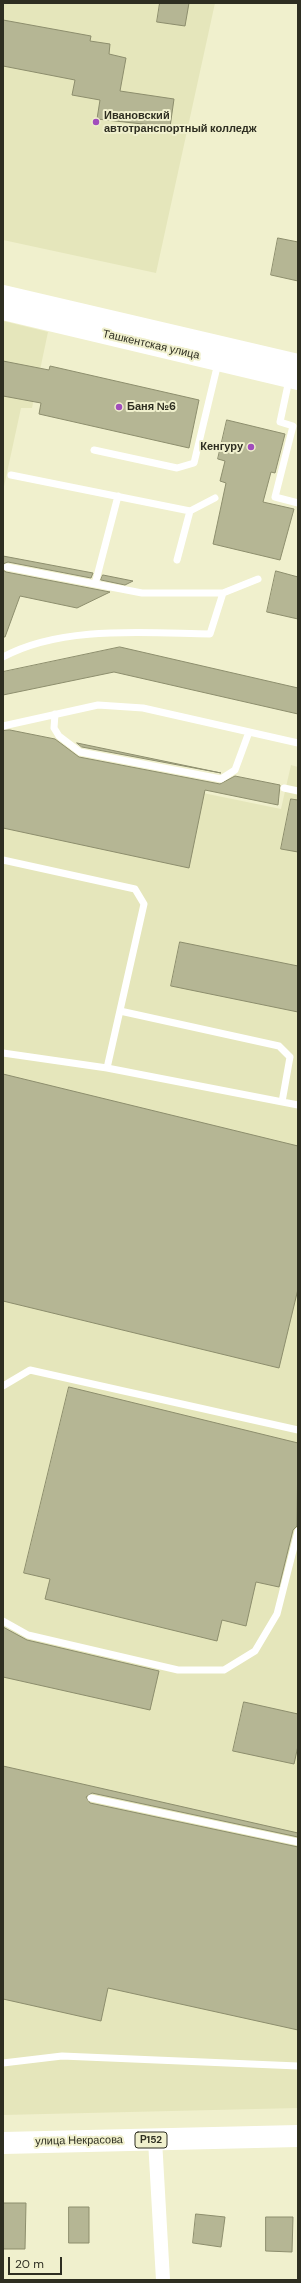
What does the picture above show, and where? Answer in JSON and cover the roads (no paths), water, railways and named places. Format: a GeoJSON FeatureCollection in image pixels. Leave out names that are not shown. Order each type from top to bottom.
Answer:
{"type":"FeatureCollection","features":[{"type":"Feature","properties":{"kind":"main road","name":"Ташкентская улица"},"geometry":{"type":"LineString","coordinates":[[3,295],[295,374]]}},
{"type":"Feature","properties":{"kind":"main road","name":"Ташкентская улица"},"geometry":{"type":"LineString","coordinates":[[3,310],[219,361],[295,374]]}},
{"type":"Feature","properties":{"kind":"main road","name":"улица Некрасова"},"geometry":{"type":"LineString","coordinates":[[3,2143],[298,2136]]}},
{"type":"Feature","properties":{"kind":"street"},"geometry":{"type":"LineString","coordinates":[[154,2140],[163,2280]]}},
{"type":"Feature","properties":{"kind":"lane"},"geometry":{"type":"LineString","coordinates":[[94,450],[177,468],[194,463],[219,361]]}},
{"type":"Feature","properties":{"kind":"lane"},"geometry":{"type":"LineString","coordinates":[[295,374],[280,422],[293,426],[275,497],[298,503]]}},
{"type":"Feature","properties":{"kind":"lane"},"geometry":{"type":"LineString","coordinates":[[11,474],[190,511],[215,498]]}},
{"type":"Feature","properties":{"kind":"lane"},"geometry":{"type":"LineString","coordinates":[[95,584],[118,496]]}},
{"type":"Feature","properties":{"kind":"lane"},"geometry":{"type":"LineString","coordinates":[[177,560],[190,511]]}},
{"type":"Feature","properties":{"kind":"lane"},"geometry":{"type":"LineString","coordinates":[[7,567],[142,593],[224,593],[258,579]]}},
{"type":"Feature","properties":{"kind":"lane"},"geometry":{"type":"LineString","coordinates":[[3,657],[19,648],[74,635],[210,634],[224,593]]}},
{"type":"Feature","properties":{"kind":"lane"},"geometry":{"type":"LineString","coordinates":[[3,726],[98,705],[143,708],[298,743]]}},
{"type":"Feature","properties":{"kind":"lane"},"geometry":{"type":"LineString","coordinates":[[55,714],[54,728],[59,736],[80,752],[221,779],[235,770],[249,732]]}},
{"type":"Feature","properties":{"kind":"lane"},"geometry":{"type":"LineString","coordinates":[[284,788],[298,791]]}},
{"type":"Feature","properties":{"kind":"lane"},"geometry":{"type":"LineString","coordinates":[[3,860],[135,889],[144,904],[107,1068]]}},
{"type":"Feature","properties":{"kind":"lane"},"geometry":{"type":"LineString","coordinates":[[120,1011],[279,1046],[290,1057],[282,1102]]}},
{"type":"Feature","properties":{"kind":"lane"},"geometry":{"type":"LineString","coordinates":[[3,1052],[107,1068],[298,1105]]}},
{"type":"Feature","properties":{"kind":"lane"},"geometry":{"type":"LineString","coordinates":[[3,1386],[30,1370],[298,1430]]}},
{"type":"Feature","properties":{"kind":"lane"},"geometry":{"type":"LineString","coordinates":[[3,1621],[28,1635],[178,1670],[224,1670],[255,1651],[277,1614],[298,1531]]}},
{"type":"Feature","properties":{"kind":"lane"},"geometry":{"type":"LineString","coordinates":[[91,1798],[298,1842]]}},
{"type":"Feature","properties":{"kind":"lane"},"geometry":{"type":"LineString","coordinates":[[3,2063],[62,2056],[298,2066]]}},
{"type":"Feature","properties":{"kind":"place","name":"Ивановский автотранспортный колледж"},"geometry":{"type":"Point","coordinates":[96,122]}},
{"type":"Feature","properties":{"kind":"place","name":"Баня №6"},"geometry":{"type":"Point","coordinates":[119,407]}},
{"type":"Feature","properties":{"kind":"place","name":"Кенгуру"},"geometry":{"type":"Point","coordinates":[251,447]}}]}
